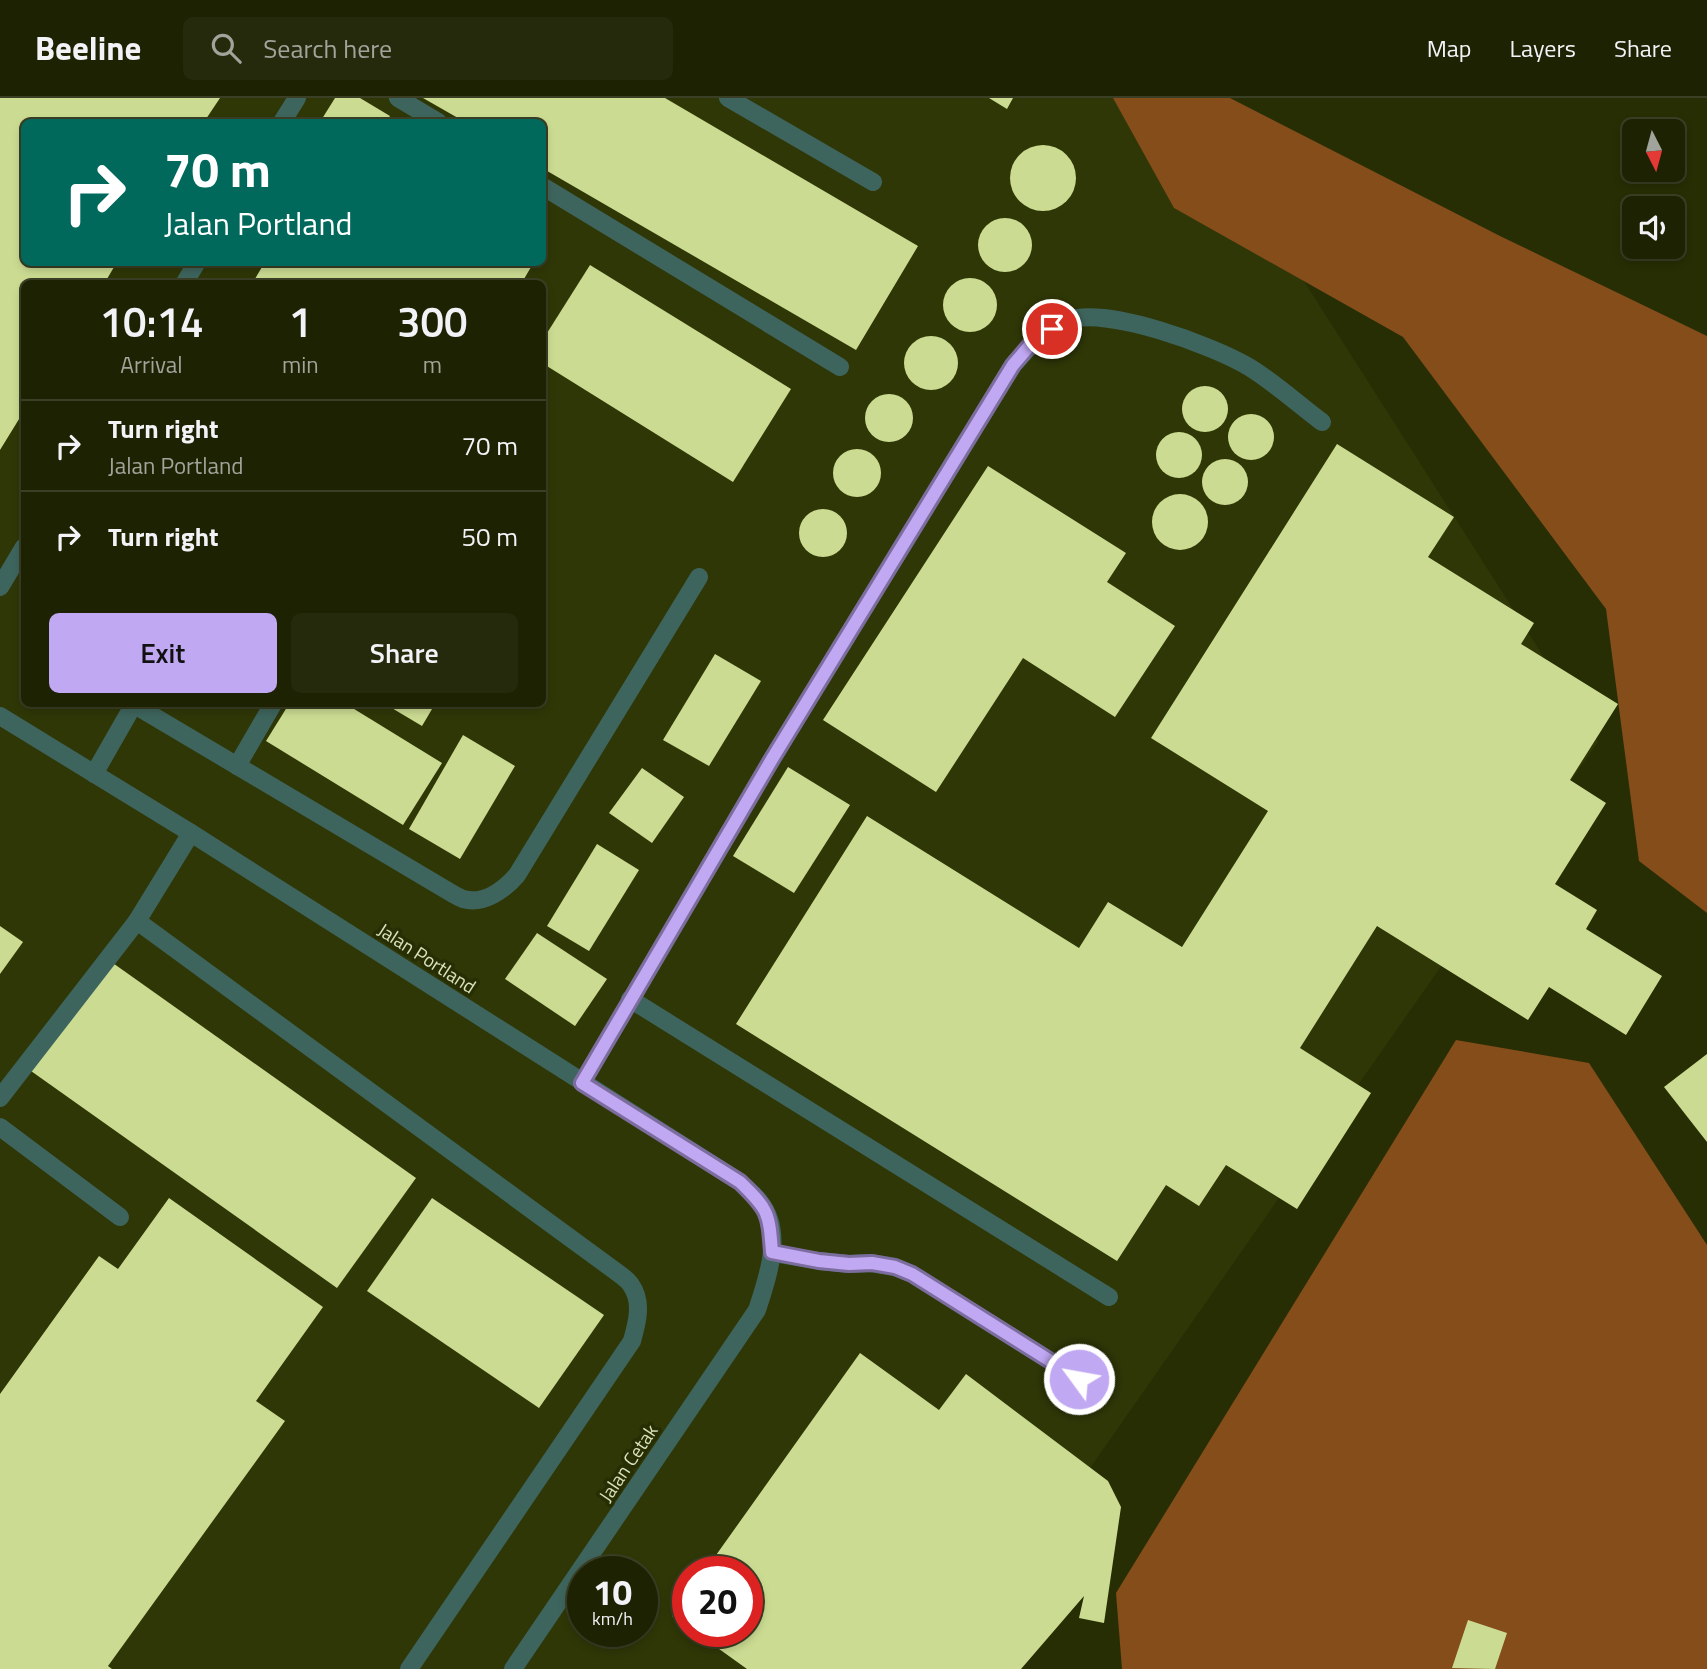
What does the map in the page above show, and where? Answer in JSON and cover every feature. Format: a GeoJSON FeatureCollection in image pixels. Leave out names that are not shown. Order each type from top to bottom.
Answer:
{"type":"FeatureCollection","features":[{"type":"Feature","properties":{"kind":"street"},"geometry":{"type":"LineString","coordinates":[[284,119],[297,98]]}},
{"type":"Feature","properties":{"kind":"street"},"geometry":{"type":"LineString","coordinates":[[398,98],[433,119]]}},
{"type":"Feature","properties":{"kind":"street"},"geometry":{"type":"LineString","coordinates":[[728,98],[873,182]]}},
{"type":"Feature","properties":{"kind":"street"},"geometry":{"type":"LineString","coordinates":[[546,188],[840,367]]}},
{"type":"Feature","properties":{"kind":"street"},"geometry":{"type":"LineString","coordinates":[[582,1083],[779,748],[1013,365],[1036,338],[1068,320],[1093,317],[1116,319],[1158,330],[1196,343],[1249,367],[1322,422]]}},
{"type":"Feature","properties":{"kind":"street"},"geometry":{"type":"LineString","coordinates":[[0,587],[21,552]]}},
{"type":"Feature","properties":{"kind":"street"},"geometry":{"type":"LineString","coordinates":[[139,707],[448,891],[465,900],[480,900],[507,886],[517,875],[699,577]]}},
{"type":"Feature","properties":{"kind":"street"},"geometry":{"type":"LineString","coordinates":[[94,774],[132,707]]}},
{"type":"Feature","properties":{"kind":"street"},"geometry":{"type":"LineString","coordinates":[[237,766],[271,707]]}},
{"type":"Feature","properties":{"kind":"street","name":"Jalan Portland"},"geometry":{"type":"LineString","coordinates":[[0,716],[191,833],[740,1182],[760,1202],[768,1215],[772,1252],[768,1276]]}},
{"type":"Feature","properties":{"kind":"street"},"geometry":{"type":"LineString","coordinates":[[0,1098],[137,921],[191,833]]}},
{"type":"Feature","properties":{"kind":"street"},"geometry":{"type":"LineString","coordinates":[[137,921],[632,1285],[639,1307],[632,1341],[409,1669]]}},
{"type":"Feature","properties":{"kind":"street"},"geometry":{"type":"LineString","coordinates":[[631,999],[1109,1297]]}},
{"type":"Feature","properties":{"kind":"street"},"geometry":{"type":"LineString","coordinates":[[0,1127],[120,1217]]}},
{"type":"Feature","properties":{"kind":"street"},"geometry":{"type":"LineString","coordinates":[[772,1252],[819,1261],[872,1263],[895,1267],[912,1274],[1079,1379]]}},
{"type":"Feature","properties":{"kind":"street","name":"Jalan Cetak"},"geometry":{"type":"LineString","coordinates":[[513,1669],[757,1310],[768,1276]]}},
{"type":"Feature","properties":{"kind":"shaded area"},"geometry":{"type":"Polygon","coordinates":[[[0,98],[1187,98],[1598,742],[1018,1571],[1012,1669],[0,1669],[0,98]]]}},
{"type":"Feature","properties":{"kind":"shaded area"},"geometry":{"type":"Polygon","coordinates":[[[1113,98],[1230,98],[1500,236],[1707,336],[1707,913],[1639,861],[1606,609],[1403,337],[1174,208],[1113,98]]]}},
{"type":"Feature","properties":{"kind":"shaded area"},"geometry":{"type":"Polygon","coordinates":[[[1456,1040],[1589,1063],[1707,1245],[1707,1669],[1122,1669],[1116,1593],[1456,1040]]]}},
{"type":"Feature","properties":{"kind":"building"},"geometry":{"type":"Polygon","coordinates":[[[0,98],[220,98],[206,119],[21,119],[21,266],[115,266],[106,280],[21,280],[21,416],[0,450],[0,98]]]}},
{"type":"Feature","properties":{"kind":"building"},"geometry":{"type":"Polygon","coordinates":[[[335,98],[360,98],[390,116],[388,119],[322,119],[335,98]]]}},
{"type":"Feature","properties":{"kind":"building"},"geometry":{"type":"Polygon","coordinates":[[[423,98],[665,98],[918,246],[856,350],[546,170],[546,119],[460,119],[423,98]]]}},
{"type":"Feature","properties":{"kind":"building"},"geometry":{"type":"Polygon","coordinates":[[[989,98],[1013,98],[1007,109],[989,98]]]}},
{"type":"Feature","properties":{"kind":"building"},"geometry":{"type":"Polygon","coordinates":[[[1049,145],[1067,154],[1074,165],[1074,191],[1067,202],[1056,209],[1037,211],[1019,202],[1012,191],[1010,172],[1019,154],[1030,147],[1049,145]]]}},
{"type":"Feature","properties":{"kind":"building"},"geometry":{"type":"Polygon","coordinates":[[[1010,218],[1020,222],[1028,230],[1032,245],[1028,260],[1020,268],[1000,272],[990,268],[982,260],[978,240],[982,230],[990,222],[1010,218]]]}},
{"type":"Feature","properties":{"kind":"building"},"geometry":{"type":"Polygon","coordinates":[[[590,265],[791,389],[733,482],[546,365],[546,335],[590,265]]]}},
{"type":"Feature","properties":{"kind":"building"},"geometry":{"type":"Polygon","coordinates":[[[263,266],[532,266],[523,280],[254,280],[263,266]]]}},
{"type":"Feature","properties":{"kind":"building"},"geometry":{"type":"Polygon","coordinates":[[[975,278],[985,282],[993,290],[997,305],[993,320],[985,328],[965,332],[955,328],[947,320],[943,300],[947,290],[955,282],[975,278]]]}},
{"type":"Feature","properties":{"kind":"building"},"geometry":{"type":"Polygon","coordinates":[[[931,336],[950,344],[958,363],[950,382],[931,390],[912,382],[904,363],[912,344],[931,336]]]}},
{"type":"Feature","properties":{"kind":"building"},"geometry":{"type":"Polygon","coordinates":[[[1205,386],[1221,393],[1228,409],[1221,425],[1205,432],[1189,425],[1182,409],[1189,393],[1205,386]]]}},
{"type":"Feature","properties":{"kind":"building"},"geometry":{"type":"Polygon","coordinates":[[[889,394],[898,395],[906,401],[912,409],[912,427],[906,435],[898,441],[889,442],[880,441],[872,435],[866,427],[865,418],[866,409],[872,401],[880,395],[889,394]]]}},
{"type":"Feature","properties":{"kind":"building"},"geometry":{"type":"Polygon","coordinates":[[[1251,414],[1267,421],[1274,437],[1267,453],[1251,460],[1235,453],[1228,437],[1235,421],[1251,414]]]}},
{"type":"Feature","properties":{"kind":"building"},"geometry":{"type":"Polygon","coordinates":[[[1179,432],[1195,439],[1202,455],[1195,471],[1179,478],[1163,471],[1156,455],[1163,439],[1179,432]]]}},
{"type":"Feature","properties":{"kind":"building"},"geometry":{"type":"Polygon","coordinates":[[[1337,444],[1454,517],[1428,557],[1534,623],[1521,644],[1618,704],[1570,780],[1606,803],[1555,884],[1597,910],[1586,929],[1662,976],[1626,1035],[1549,987],[1528,1020],[1377,926],[1300,1048],[1371,1093],[1297,1209],[1226,1165],[1199,1206],[1166,1185],[1117,1261],[736,1024],[867,816],[1079,948],[1108,902],[1182,947],[1268,811],[1151,738],[1337,444]]]}},
{"type":"Feature","properties":{"kind":"building"},"geometry":{"type":"Polygon","coordinates":[[[857,449],[866,450],[874,456],[880,464],[880,482],[874,490],[866,496],[857,497],[848,496],[840,490],[834,482],[833,473],[834,464],[840,456],[848,450],[857,449]]]}},
{"type":"Feature","properties":{"kind":"building"},"geometry":{"type":"Polygon","coordinates":[[[1225,459],[1241,466],[1248,482],[1241,498],[1225,505],[1209,498],[1202,482],[1209,466],[1225,459]]]}},
{"type":"Feature","properties":{"kind":"building"},"geometry":{"type":"Polygon","coordinates":[[[988,466],[1126,553],[1107,582],[1175,626],[1115,717],[1023,658],[936,792],[823,720],[988,466]]]}},
{"type":"Feature","properties":{"kind":"building"},"geometry":{"type":"Polygon","coordinates":[[[1180,494],[1191,496],[1200,502],[1206,511],[1206,533],[1200,542],[1191,548],[1180,550],[1169,548],[1160,542],[1154,533],[1152,522],[1154,511],[1160,502],[1169,496],[1180,494]]]}},
{"type":"Feature","properties":{"kind":"building"},"geometry":{"type":"Polygon","coordinates":[[[823,509],[832,510],[840,516],[846,524],[846,542],[840,550],[832,556],[823,557],[814,556],[806,550],[800,542],[799,533],[800,524],[806,516],[814,510],[823,509]]]}},
{"type":"Feature","properties":{"kind":"building"},"geometry":{"type":"Polygon","coordinates":[[[715,654],[761,681],[709,766],[663,740],[715,654]]]}},
{"type":"Feature","properties":{"kind":"building"},"geometry":{"type":"Polygon","coordinates":[[[287,707],[351,707],[442,763],[403,825],[266,741],[287,707]]]}},
{"type":"Feature","properties":{"kind":"building"},"geometry":{"type":"Polygon","coordinates":[[[390,707],[433,707],[422,726],[390,707]]]}},
{"type":"Feature","properties":{"kind":"building"},"geometry":{"type":"Polygon","coordinates":[[[463,735],[515,766],[460,859],[409,829],[463,735]]]}},
{"type":"Feature","properties":{"kind":"building"},"geometry":{"type":"Polygon","coordinates":[[[788,767],[850,805],[794,893],[733,856],[788,767]]]}},
{"type":"Feature","properties":{"kind":"building"},"geometry":{"type":"Polygon","coordinates":[[[642,768],[684,797],[652,843],[609,813],[642,768]]]}},
{"type":"Feature","properties":{"kind":"building"},"geometry":{"type":"Polygon","coordinates":[[[597,844],[639,870],[589,951],[547,926],[597,844]]]}},
{"type":"Feature","properties":{"kind":"building"},"geometry":{"type":"Polygon","coordinates":[[[0,926],[23,942],[0,974],[0,926]]]}},
{"type":"Feature","properties":{"kind":"building"},"geometry":{"type":"Polygon","coordinates":[[[537,933],[607,979],[575,1026],[505,979],[537,933]]]}},
{"type":"Feature","properties":{"kind":"building"},"geometry":{"type":"Polygon","coordinates":[[[110,961],[416,1178],[337,1288],[31,1071],[110,961]]]}},
{"type":"Feature","properties":{"kind":"building"},"geometry":{"type":"Polygon","coordinates":[[[1707,1054],[1707,1142],[1664,1087],[1707,1054]]]}},
{"type":"Feature","properties":{"kind":"building"},"geometry":{"type":"Polygon","coordinates":[[[169,1198],[323,1307],[256,1401],[285,1421],[108,1666],[112,1669],[0,1669],[0,1394],[99,1256],[118,1269],[169,1198]]]}},
{"type":"Feature","properties":{"kind":"building"},"geometry":{"type":"Polygon","coordinates":[[[432,1198],[604,1315],[539,1408],[367,1291],[432,1198]]]}},
{"type":"Feature","properties":{"kind":"building"},"geometry":{"type":"Polygon","coordinates":[[[860,1353],[939,1410],[966,1374],[1108,1481],[1121,1507],[1104,1623],[1079,1618],[1084,1596],[1021,1669],[747,1669],[716,1647],[763,1647],[763,1556],[715,1556],[860,1353]]]}},
{"type":"Feature","properties":{"kind":"building"},"geometry":{"type":"Polygon","coordinates":[[[1468,1620],[1507,1633],[1495,1669],[1452,1668],[1468,1620]]]}},
{"type":"Feature","properties":{"kind":"route"},"geometry":{"type":"LineString","coordinates":[[1052,329],[1036,338],[1013,365],[772,759],[582,1083],[740,1182],[760,1202],[768,1215],[772,1252],[819,1261],[872,1263],[895,1267],[912,1274],[1079,1379]]}}]}
